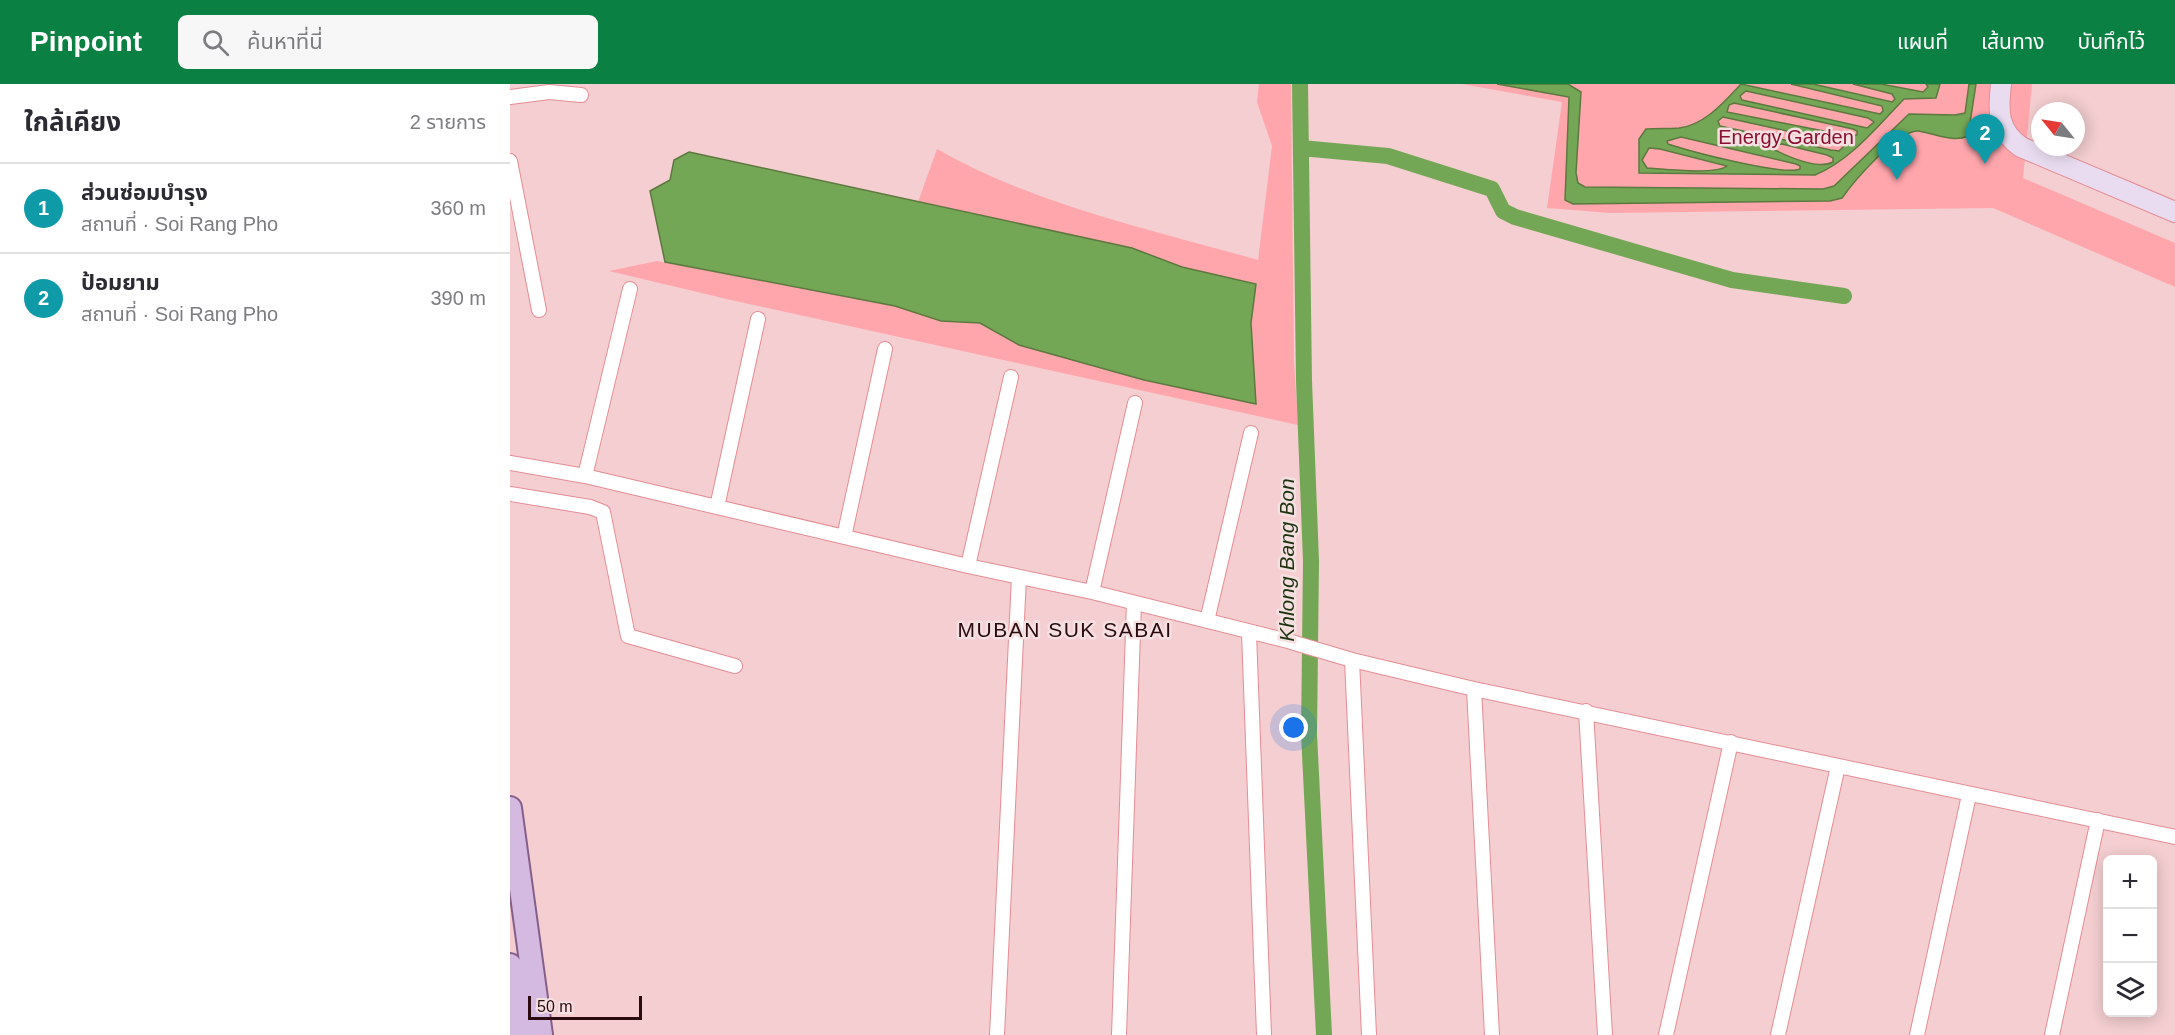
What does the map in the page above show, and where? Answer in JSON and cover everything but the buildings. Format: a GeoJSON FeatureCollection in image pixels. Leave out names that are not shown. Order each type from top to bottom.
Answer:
{"type":"FeatureCollection","features":[{"type":"Feature","properties":{"kind":"main road"},"geometry":{"type":"LineString","coordinates":[[510,808],[541,1035]]}},
{"type":"Feature","properties":{"kind":"main road"},"geometry":{"type":"LineString","coordinates":[[510,964],[520,1035]]}},
{"type":"Feature","properties":{"kind":"street"},"geometry":{"type":"LineString","coordinates":[[2001,84],[1998,111],[2001,127],[2010,139],[2021,147],[2175,212]]}},
{"type":"Feature","properties":{"kind":"street"},"geometry":{"type":"LineString","coordinates":[[510,97],[549,92],[581,95]]}},
{"type":"Feature","properties":{"kind":"street"},"geometry":{"type":"LineString","coordinates":[[510,160],[539,310]]}},
{"type":"Feature","properties":{"kind":"street"},"geometry":{"type":"LineString","coordinates":[[585,476],[630,289]]}},
{"type":"Feature","properties":{"kind":"street"},"geometry":{"type":"LineString","coordinates":[[717,507],[758,319]]}},
{"type":"Feature","properties":{"kind":"street"},"geometry":{"type":"LineString","coordinates":[[844,537],[885,349]]}},
{"type":"Feature","properties":{"kind":"street"},"geometry":{"type":"LineString","coordinates":[[968,566],[1011,377]]}},
{"type":"Feature","properties":{"kind":"street"},"geometry":{"type":"LineString","coordinates":[[1092,592],[1135,403]]}},
{"type":"Feature","properties":{"kind":"street"},"geometry":{"type":"LineString","coordinates":[[1207,621],[1251,433]]}},
{"type":"Feature","properties":{"kind":"street"},"geometry":{"type":"LineString","coordinates":[[510,463],[585,476],[968,566],[1092,592],[1288,641],[1336,656],[1474,689],[2175,837]]}},
{"type":"Feature","properties":{"kind":"street"},"geometry":{"type":"LineString","coordinates":[[510,494],[591,507],[603,512],[628,636],[735,666]]}},
{"type":"Feature","properties":{"kind":"street"},"geometry":{"type":"LineString","coordinates":[[997,1035],[1019,577]]}},
{"type":"Feature","properties":{"kind":"street"},"geometry":{"type":"LineString","coordinates":[[1119,1035],[1134,603]]}},
{"type":"Feature","properties":{"kind":"street"},"geometry":{"type":"LineString","coordinates":[[1249,633],[1264,1035]]}},
{"type":"Feature","properties":{"kind":"street"},"geometry":{"type":"LineString","coordinates":[[1352,660],[1369,1035]]}},
{"type":"Feature","properties":{"kind":"street"},"geometry":{"type":"LineString","coordinates":[[1474,689],[1492,1035]]}},
{"type":"Feature","properties":{"kind":"street"},"geometry":{"type":"LineString","coordinates":[[1586,711],[1605,1035]]}},
{"type":"Feature","properties":{"kind":"street"},"geometry":{"type":"LineString","coordinates":[[1666,1035],[1731,742]]}},
{"type":"Feature","properties":{"kind":"street"},"geometry":{"type":"LineString","coordinates":[[1778,1035],[1838,766]]}},
{"type":"Feature","properties":{"kind":"street"},"geometry":{"type":"LineString","coordinates":[[1917,1035],[1969,795]]}},
{"type":"Feature","properties":{"kind":"street"},"geometry":{"type":"LineString","coordinates":[[2052,1035],[2098,820]]}},
{"type":"Feature","properties":{"kind":"green space"},"geometry":{"type":"Polygon","coordinates":[[[1259,84],[1291,84],[1294,361],[1298,425],[609,271],[657,261],[895,306],[941,321],[980,323],[1019,345],[1144,380],[1256,404],[1251,323],[1255,284],[1182,267],[1132,248],[918,202],[937,149],[974,169],[1053,201],[1258,260],[1272,146],[1257,102],[1259,84]]]}},
{"type":"Feature","properties":{"kind":"green space","name":"Energy Garden"},"geometry":{"type":"Polygon","coordinates":[[[1462,84],[2032,84],[2023,178],[2175,243],[2175,287],[1993,208],[1611,213],[1547,208],[1562,102],[1462,84]]]}},
{"type":"Feature","properties":{"kind":"shaded area"},"geometry":{"type":"Polygon","coordinates":[[[1497,84],[1568,84],[1581,92],[1576,173],[1578,183],[1585,187],[1823,189],[1834,186],[1909,114],[1955,115],[1965,113],[1969,84],[1976,84],[1968,136],[1956,138],[1918,131],[1909,133],[1888,147],[1842,198],[1830,201],[1573,204],[1565,200],[1569,97],[1497,84]]]}},
{"type":"Feature","properties":{"kind":"shaded area"},"geometry":{"type":"Polygon","coordinates":[[[1741,84],[1880,114],[1883,111],[1882,106],[1791,84],[1813,84],[1892,102],[1895,99],[1892,94],[1853,84],[1881,84],[1923,92],[1928,87],[1926,84],[1940,84],[1936,98],[1904,99],[1852,152],[1815,175],[1639,173],[1639,139],[1646,129],[1679,128],[1697,122],[1721,105],[1741,84]],[[1746,91],[1740,96],[1742,100],[1867,128],[1874,122],[1868,118],[1746,91]],[[1734,103],[1729,105],[1727,112],[1849,136],[1857,135],[1857,131],[1853,129],[1734,103]],[[1723,117],[1718,121],[1720,126],[1831,150],[1839,151],[1845,145],[1723,117]],[[1681,137],[1667,141],[1668,144],[1736,162],[1775,169],[1800,169],[1800,166],[1796,164],[1681,137]],[[1782,144],[1776,145],[1775,150],[1812,164],[1833,162],[1833,158],[1827,155],[1782,144]],[[1649,148],[1642,160],[1647,168],[1701,171],[1721,169],[1727,166],[1649,148]]]}},
{"type":"Feature","properties":{"kind":"shaded area"},"geometry":{"type":"Polygon","coordinates":[[[689,152],[1132,248],[1182,267],[1256,284],[1251,323],[1256,404],[1144,380],[1019,345],[980,323],[941,321],[895,306],[665,262],[650,191],[670,180],[674,160],[689,152]]]}},
{"type":"Feature","properties":{"kind":"waterway","name":"Khlong Bang Bon"},"geometry":{"type":"LineString","coordinates":[[1300,84],[1304,381],[1311,561],[1309,734],[1324,1035]]}},
{"type":"Feature","properties":{"kind":"waterway"},"geometry":{"type":"LineString","coordinates":[[1301,148],[1388,156],[1492,189],[1503,211],[1515,217],[1732,280],[1844,296]]}},
{"type":"Feature","properties":{"kind":"place","name":"ป้อมยาม"},"geometry":{"type":"Point","coordinates":[1985,164]}},
{"type":"Feature","properties":{"kind":"place","name":"ส่วนซ่อมบำรุง"},"geometry":{"type":"Point","coordinates":[1897,180]}},
{"type":"Feature","properties":{"kind":"district","name":"MUBAN SUK SABAI"},"geometry":{"type":"Point","coordinates":[1065,630]}}]}
